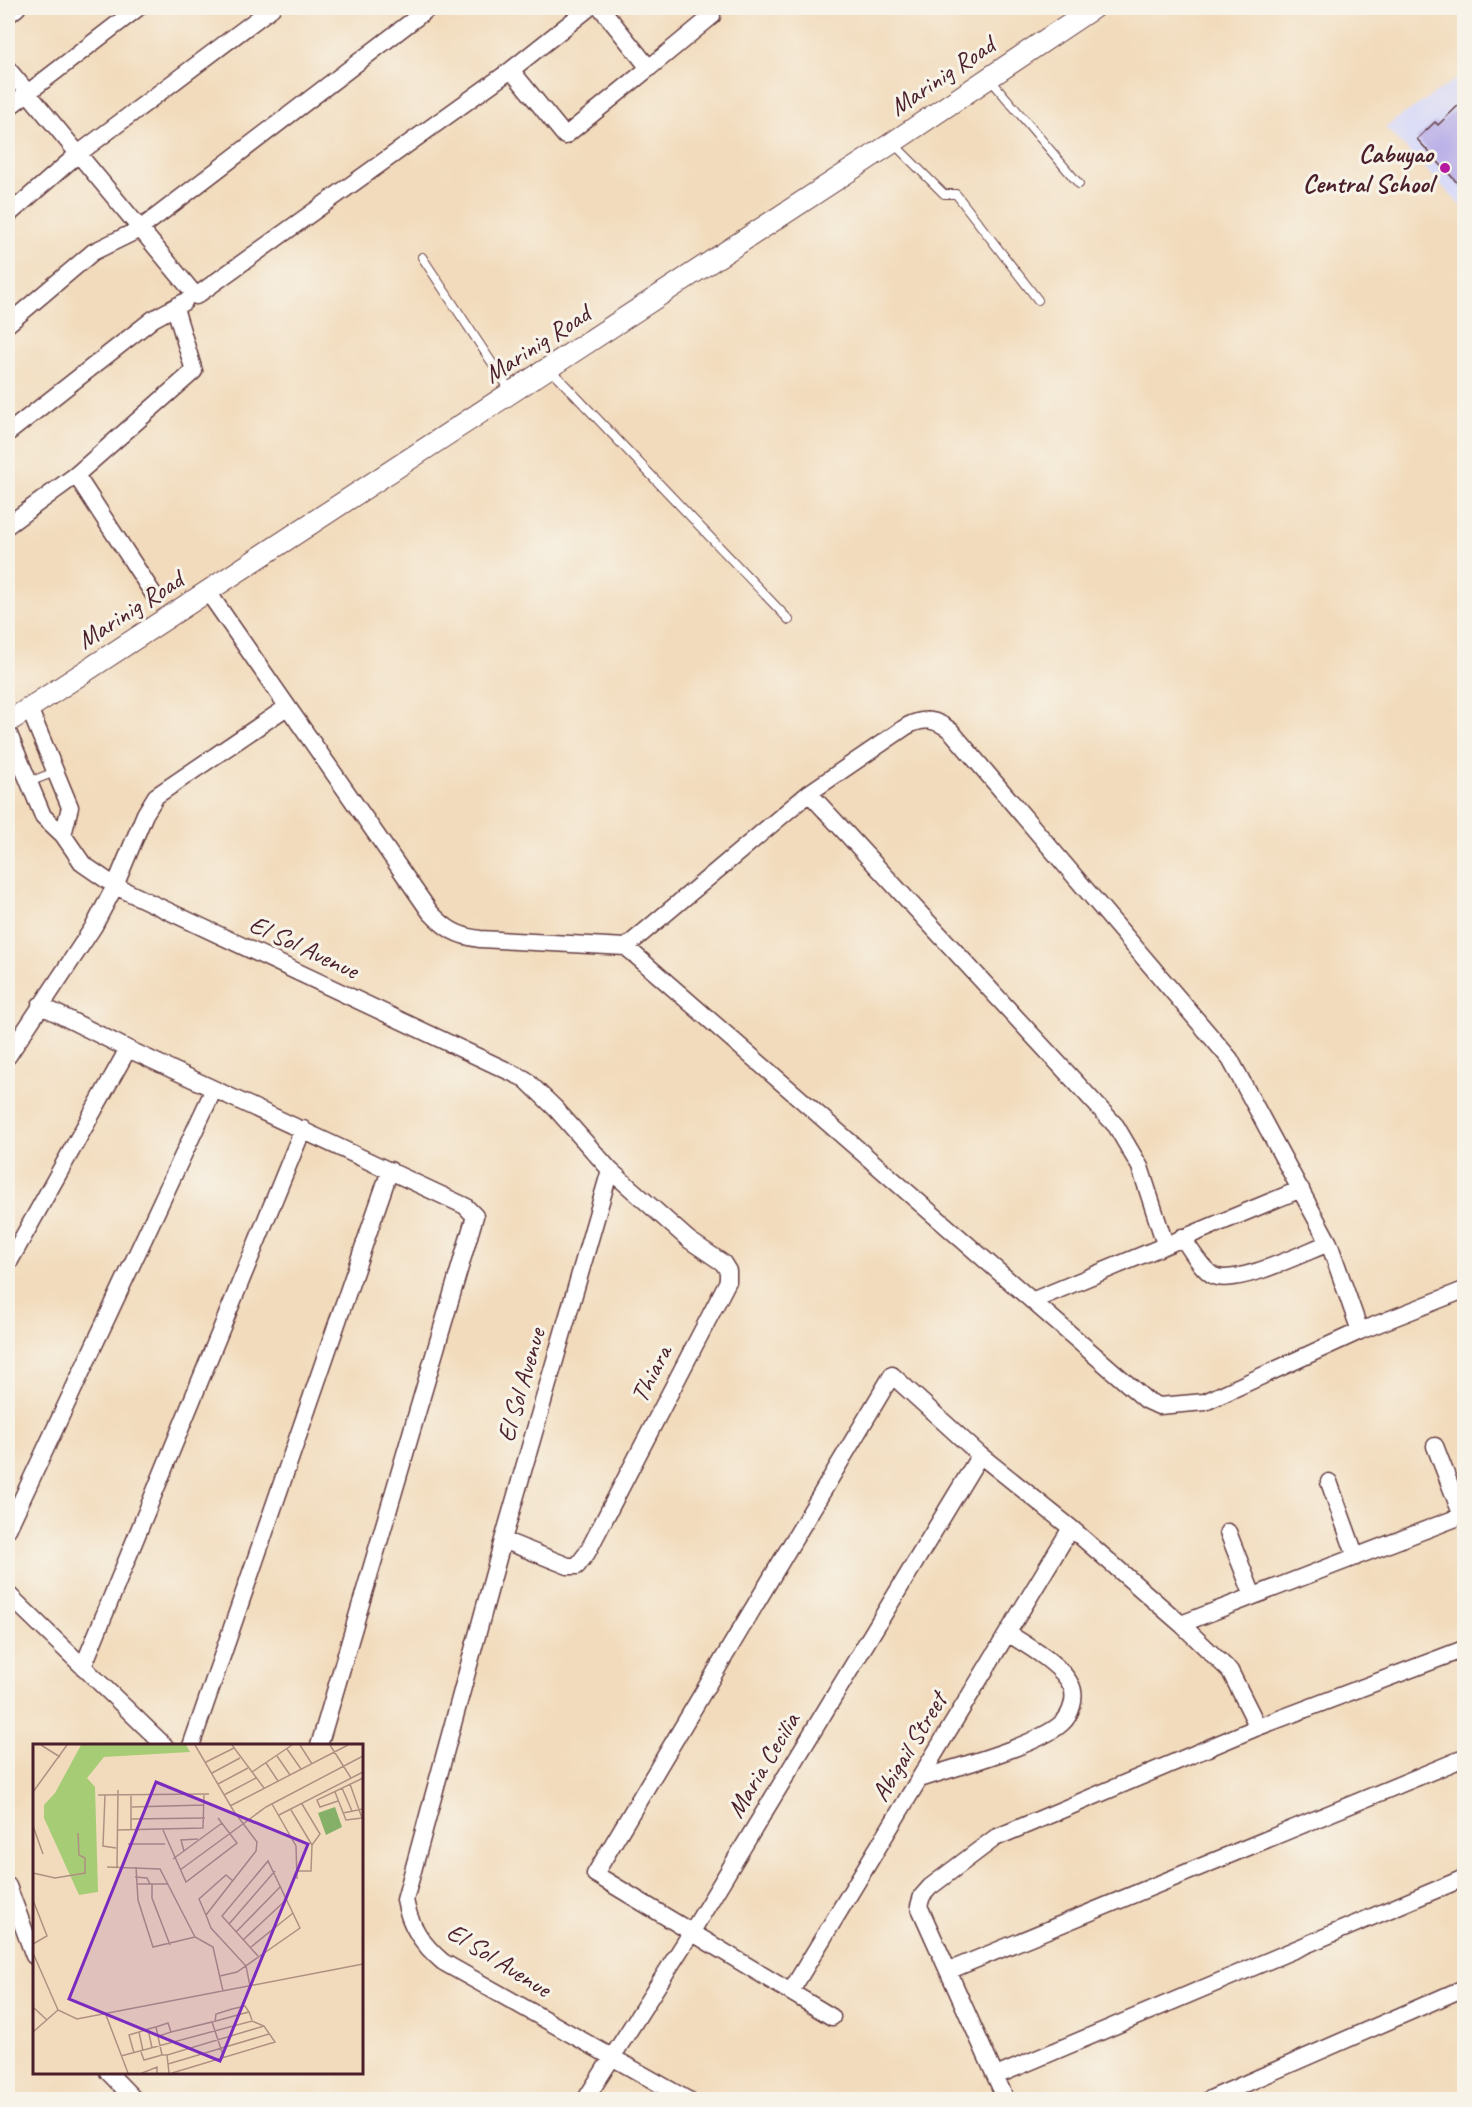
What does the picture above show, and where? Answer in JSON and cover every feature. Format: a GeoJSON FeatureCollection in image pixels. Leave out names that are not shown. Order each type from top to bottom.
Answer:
{"type":"FeatureCollection","features":[{"type":"Feature","properties":{"kind":"street"},"geometry":{"type":"LineString","coordinates":[[8,15],[17,8]]}},
{"type":"Feature","properties":{"kind":"street"},"geometry":{"type":"LineString","coordinates":[[8,108],[138,8]]}},
{"type":"Feature","properties":{"kind":"street"},"geometry":{"type":"LineString","coordinates":[[8,215],[78,154],[272,8]]}},
{"type":"Feature","properties":{"kind":"street"},"geometry":{"type":"LineString","coordinates":[[8,324],[93,252],[140,229],[429,8]]}},
{"type":"Feature","properties":{"kind":"street"},"geometry":{"type":"LineString","coordinates":[[8,433],[153,319],[196,296],[511,70],[589,8]]}},
{"type":"Feature","properties":{"kind":"street"},"geometry":{"type":"LineString","coordinates":[[601,8],[649,68]]}},
{"type":"Feature","properties":{"kind":"street","name":"Marinig Road"},"geometry":{"type":"LineString","coordinates":[[13,719],[892,143],[1093,8]]}},
{"type":"Feature","properties":{"kind":"street"},"geometry":{"type":"LineString","coordinates":[[511,70],[565,136],[649,68],[714,10]]}},
{"type":"Feature","properties":{"kind":"street"},"geometry":{"type":"LineString","coordinates":[[8,69],[196,296]]}},
{"type":"Feature","properties":{"kind":"street"},"geometry":{"type":"LineString","coordinates":[[8,525],[76,475],[194,371],[175,308]]}},
{"type":"Feature","properties":{"kind":"street"},"geometry":{"type":"LineString","coordinates":[[76,475],[154,595]]}},
{"type":"Feature","properties":{"kind":"street"},"geometry":{"type":"LineString","coordinates":[[208,592],[430,912],[445,928],[460,936],[480,939],[626,947],[1034,1300],[1146,1400],[1159,1406],[1205,1402],[1360,1331],[1464,1290]]}},
{"type":"Feature","properties":{"kind":"street"},"geometry":{"type":"LineString","coordinates":[[8,1056],[94,926],[116,886],[145,814],[156,796],[287,707]]}},
{"type":"Feature","properties":{"kind":"street"},"geometry":{"type":"LineString","coordinates":[[13,719],[55,772],[70,807],[63,835]]}},
{"type":"Feature","properties":{"kind":"street","name":"El Sol Avenue"},"geometry":{"type":"LineString","coordinates":[[13,719],[29,782],[43,816],[63,835],[83,864],[116,886],[525,1079],[556,1109],[610,1170],[503,1540],[405,1900],[408,1918],[427,1948],[443,1962],[614,2056],[688,2100]]}},
{"type":"Feature","properties":{"kind":"street"},"geometry":{"type":"LineString","coordinates":[[626,947],[809,793],[918,720],[930,720],[951,731],[1230,1059],[1329,1243],[1360,1331]]}},
{"type":"Feature","properties":{"kind":"street"},"geometry":{"type":"LineString","coordinates":[[809,793],[1116,1126],[1140,1167],[1165,1244]]}},
{"type":"Feature","properties":{"kind":"street"},"geometry":{"type":"LineString","coordinates":[[40,1005],[128,1049],[465,1206],[475,1216],[320,1744]]}},
{"type":"Feature","properties":{"kind":"street"},"geometry":{"type":"LineString","coordinates":[[8,1264],[128,1049]]}},
{"type":"Feature","properties":{"kind":"street"},"geometry":{"type":"LineString","coordinates":[[8,1529],[214,1089]]}},
{"type":"Feature","properties":{"kind":"street"},"geometry":{"type":"LineString","coordinates":[[83,1667],[303,1129]]}},
{"type":"Feature","properties":{"kind":"street"},"geometry":{"type":"LineString","coordinates":[[192,1744],[390,1170]]}},
{"type":"Feature","properties":{"kind":"street","name":"Thiara"},"geometry":{"type":"LineString","coordinates":[[503,1540],[568,1566],[578,1566],[587,1553],[728,1281],[728,1271],[723,1263],[689,1240],[610,1170]]}},
{"type":"Feature","properties":{"kind":"street"},"geometry":{"type":"LineString","coordinates":[[1034,1300],[1301,1189]]}},
{"type":"Feature","properties":{"kind":"street"},"geometry":{"type":"LineString","coordinates":[[1182,1237],[1204,1267],[1214,1276],[1224,1277],[1241,1276],[1329,1243]]}},
{"type":"Feature","properties":{"kind":"street"},"geometry":{"type":"LineString","coordinates":[[832,2017],[595,1874],[892,1375],[980,1455],[1071,1528],[1181,1624],[1230,1671],[1258,1727]]}},
{"type":"Feature","properties":{"kind":"street"},"geometry":{"type":"LineString","coordinates":[[1181,1624],[1463,1515],[1435,1446]]}},
{"type":"Feature","properties":{"kind":"street","name":"Maria Cecilia"},"geometry":{"type":"LineString","coordinates":[[585,2100],[691,1934],[980,1455]]}},
{"type":"Feature","properties":{"kind":"street"},"geometry":{"type":"LineString","coordinates":[[1329,1482],[1356,1557]]}},
{"type":"Feature","properties":{"kind":"street","name":"Abigail Street"},"geometry":{"type":"LineString","coordinates":[[791,1991],[1071,1528]]}},
{"type":"Feature","properties":{"kind":"street"},"geometry":{"type":"LineString","coordinates":[[1228,1532],[1253,1596]]}},
{"type":"Feature","properties":{"kind":"street"},"geometry":{"type":"LineString","coordinates":[[8,1594],[163,1744]]}},
{"type":"Feature","properties":{"kind":"street"},"geometry":{"type":"LineString","coordinates":[[920,1779],[1042,1736],[1063,1722],[1073,1706],[1073,1688],[1065,1674],[1008,1632]]}},
{"type":"Feature","properties":{"kind":"street"},"geometry":{"type":"LineString","coordinates":[[1006,2100],[919,1906],[922,1896],[930,1887],[995,1838],[1258,1727],[1464,1649]]}},
{"type":"Feature","properties":{"kind":"street"},"geometry":{"type":"LineString","coordinates":[[948,1971],[1464,1758]]}},
{"type":"Feature","properties":{"kind":"street"},"geometry":{"type":"LineString","coordinates":[[996,2076],[1464,1878]]}},
{"type":"Feature","properties":{"kind":"street"},"geometry":{"type":"LineString","coordinates":[[8,1886],[33,1953]]}},
{"type":"Feature","properties":{"kind":"street"},"geometry":{"type":"LineString","coordinates":[[1208,2100],[1464,1988]]}},
{"type":"Feature","properties":{"kind":"street"},"geometry":{"type":"LineString","coordinates":[[109,2074],[135,2100]]}},
{"type":"Feature","properties":{"kind":"lane"},"geometry":{"type":"LineString","coordinates":[[988,77],[1079,184]]}},
{"type":"Feature","properties":{"kind":"lane"},"geometry":{"type":"LineString","coordinates":[[892,143],[944,194],[956,194],[1038,300]]}},
{"type":"Feature","properties":{"kind":"lane"},"geometry":{"type":"LineString","coordinates":[[422,257],[512,393]]}},
{"type":"Feature","properties":{"kind":"lane"},"geometry":{"type":"LineString","coordinates":[[549,368],[789,620]]}},
{"type":"Feature","properties":{"kind":"lane"},"geometry":{"type":"LineString","coordinates":[[29,782],[55,772]]}},
{"type":"Feature","properties":{"kind":"shaded area","name":"Cabuyao Central School"},"geometry":{"type":"Polygon","coordinates":[[[1464,74],[1464,209],[1385,127],[1464,74]]]}},
{"type":"Feature","properties":{"kind":"building"},"geometry":{"type":"Polygon","coordinates":[[[1464,100],[1464,190],[1417,139],[1435,122],[1438,125],[1464,100]]]}},
{"type":"Feature","properties":{"kind":"place","name":"Cabuyao Central School"},"geometry":{"type":"Point","coordinates":[1445,168]}}]}
